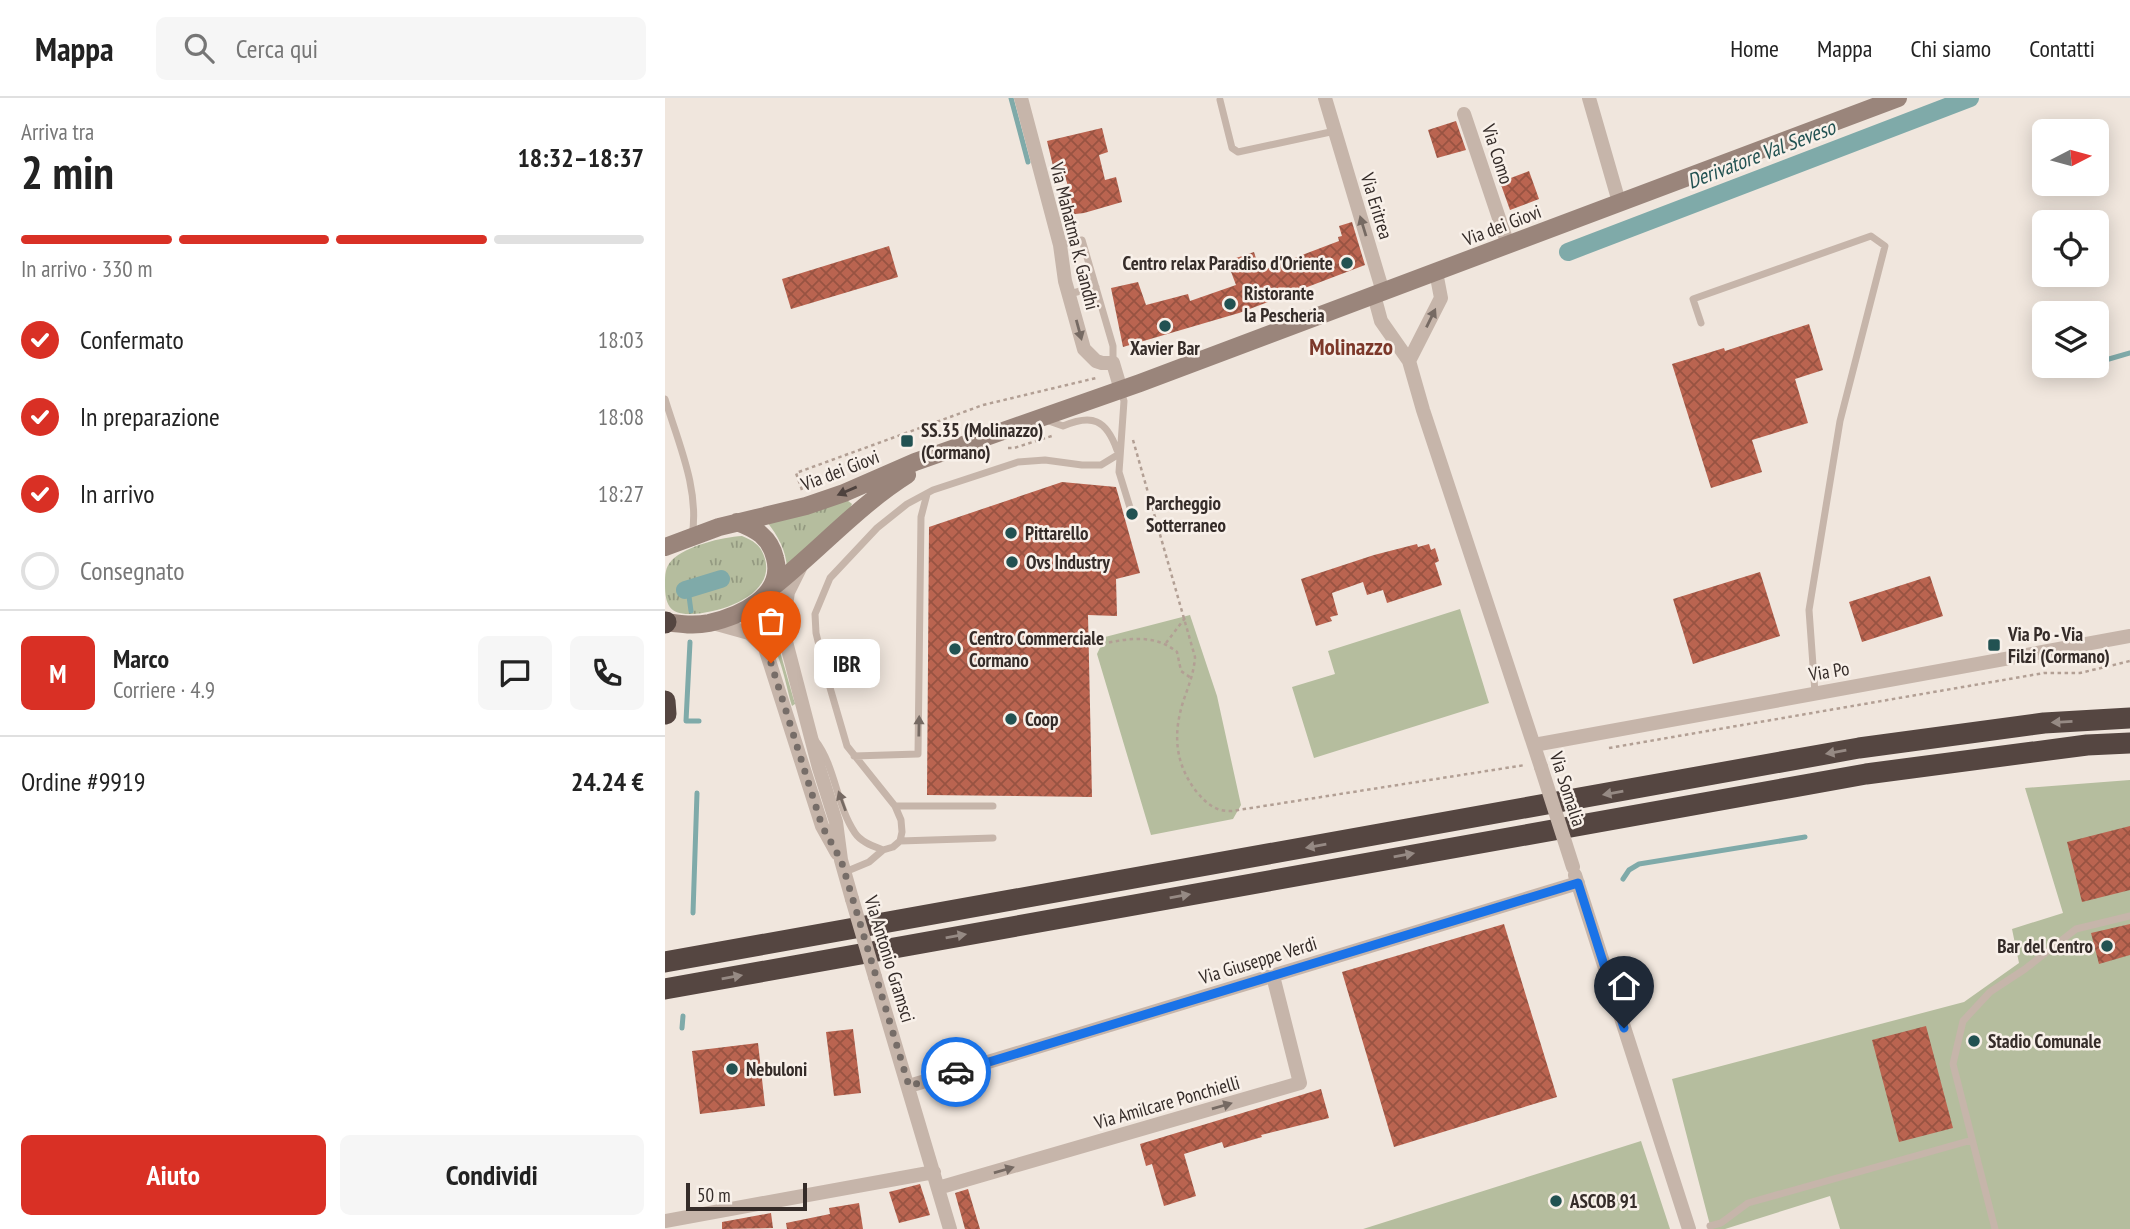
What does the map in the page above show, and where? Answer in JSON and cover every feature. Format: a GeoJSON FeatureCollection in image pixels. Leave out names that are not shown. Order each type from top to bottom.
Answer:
{"type":"FeatureCollection","features":[{"type":"Feature","properties":{"kind":"highway"},"geometry":{"type":"LineString","coordinates":[[665,701],[665,726]]}},
{"type":"Feature","properties":{"kind":"highway"},"geometry":{"type":"LineString","coordinates":[[665,962],[1859,748],[2044,723],[2130,718]]}},
{"type":"Feature","properties":{"kind":"highway"},"geometry":{"type":"LineString","coordinates":[[665,989],[1866,774],[2087,745],[2130,743]]}},
{"type":"Feature","properties":{"kind":"main road","name":"Via dei Giovi"},"geometry":{"type":"LineString","coordinates":[[666,547],[737,522],[806,506],[956,447],[1121,390],[1898,98]]}},
{"type":"Feature","properties":{"kind":"main road","name":"Via dei Giovi"},"geometry":{"type":"LineString","coordinates":[[709,622],[751,605],[801,565],[870,501],[891,485],[956,447]]}},
{"type":"Feature","properties":{"kind":"main road"},"geometry":{"type":"LineString","coordinates":[[737,522],[752,527],[768,542],[777,564],[773,587]]}},
{"type":"Feature","properties":{"kind":"main road"},"geometry":{"type":"LineString","coordinates":[[665,622],[688,625],[709,622]]}},
{"type":"Feature","properties":{"kind":"street","name":"Via Mahatma K. Gandhi"},"geometry":{"type":"LineString","coordinates":[[1021,98],[1084,349],[1089,356],[1107,363]]}},
{"type":"Feature","properties":{"kind":"street","name":"Via Eritrea"},"geometry":{"type":"LineString","coordinates":[[1325,98],[1378,293]]}},
{"type":"Feature","properties":{"kind":"street"},"geometry":{"type":"LineString","coordinates":[[1589,98],[1619,202]]}},
{"type":"Feature","properties":{"kind":"street","name":"Via Como"},"geometry":{"type":"LineString","coordinates":[[1464,114],[1508,245]]}},
{"type":"Feature","properties":{"kind":"street"},"geometry":{"type":"LineString","coordinates":[[1409,361],[1441,298],[1436,272]]}},
{"type":"Feature","properties":{"kind":"street","name":"Via Somalia"},"geometry":{"type":"LineString","coordinates":[[1378,293],[1381,321],[1409,361],[1689,1229]]}},
{"type":"Feature","properties":{"kind":"street"},"geometry":{"type":"LineString","coordinates":[[1107,363],[1121,390]]}},
{"type":"Feature","properties":{"kind":"street","name":"Via Antonio Gramsci"},"geometry":{"type":"LineString","coordinates":[[783,629],[788,592],[801,565]]}},
{"type":"Feature","properties":{"kind":"street","name":"Via Antonio Gramsci"},"geometry":{"type":"LineString","coordinates":[[773,587],[791,665],[836,822],[852,899],[950,1229]]}},
{"type":"Feature","properties":{"kind":"street","name":"Via Antonio Gramsci"},"geometry":{"type":"LineString","coordinates":[[709,622],[749,633],[765,648],[822,826],[843,866]]}},
{"type":"Feature","properties":{"kind":"street","name":"Via Po"},"geometry":{"type":"LineString","coordinates":[[1534,745],[2130,636]]}},
{"type":"Feature","properties":{"kind":"street","name":"Via Giuseppe Verdi"},"geometry":{"type":"LineString","coordinates":[[909,1086],[1578,883]]}},
{"type":"Feature","properties":{"kind":"street","name":"Via Amilcare Ponchielli"},"geometry":{"type":"LineString","coordinates":[[938,1188],[1300,1083],[1273,976]]}},
{"type":"Feature","properties":{"kind":"street"},"geometry":{"type":"LineString","coordinates":[[665,1221],[934,1172]]}},
{"type":"Feature","properties":{"kind":"lane"},"geometry":{"type":"LineString","coordinates":[[1220,100],[1232,148],[1238,152],[1335,131]]}},
{"type":"Feature","properties":{"kind":"lane"},"geometry":{"type":"LineString","coordinates":[[1701,323],[1693,299],[1871,236],[1885,246],[1840,421],[1809,610],[1815,692]]}},
{"type":"Feature","properties":{"kind":"lane"},"geometry":{"type":"LineString","coordinates":[[1060,245],[1082,240],[1112,346],[1107,363]]}},
{"type":"Feature","properties":{"kind":"lane"},"geometry":{"type":"LineString","coordinates":[[1069,294],[1096,287]]}},
{"type":"Feature","properties":{"kind":"lane"},"geometry":{"type":"LineString","coordinates":[[1121,390],[1124,401],[1119,472],[1132,514]]}},
{"type":"Feature","properties":{"kind":"lane"},"geometry":{"type":"LineString","coordinates":[[665,399],[689,480],[694,524],[692,537]]}},
{"type":"Feature","properties":{"kind":"lane"},"geometry":{"type":"LineString","coordinates":[[1040,418],[1062,426],[1081,418],[1094,419],[1112,435],[1119,454]]}},
{"type":"Feature","properties":{"kind":"lane"},"geometry":{"type":"LineString","coordinates":[[843,866],[869,862],[900,841],[902,832],[901,820],[895,806],[847,746],[826,674],[815,633],[815,614],[830,578],[877,528],[907,504],[927,494],[1018,462],[1045,460],[1101,465],[1119,454]]}},
{"type":"Feature","properties":{"kind":"lane"},"geometry":{"type":"LineString","coordinates":[[854,756],[918,754],[921,517],[927,494]]}},
{"type":"Feature","properties":{"kind":"lane"},"geometry":{"type":"LineString","coordinates":[[812,736],[824,752],[855,834],[867,844],[883,850]]}},
{"type":"Feature","properties":{"kind":"lane"},"geometry":{"type":"LineString","coordinates":[[895,806],[993,806]]}},
{"type":"Feature","properties":{"kind":"lane"},"geometry":{"type":"LineString","coordinates":[[900,841],[993,838]]}},
{"type":"Feature","properties":{"kind":"lane"},"geometry":{"type":"LineString","coordinates":[[1994,1229],[1953,1064],[1963,1021],[1990,992],[2025,969],[2076,929],[2130,916]]}},
{"type":"Feature","properties":{"kind":"lane"},"geometry":{"type":"LineString","coordinates":[[1710,1226],[1721,1223],[1748,1203],[1972,1140]]}},
{"type":"Feature","properties":{"kind":"path"},"geometry":{"type":"LineString","coordinates":[[806,506],[796,473],[983,405],[1100,377],[1107,363]]}},
{"type":"Feature","properties":{"kind":"path"},"geometry":{"type":"LineString","coordinates":[[1131,430],[1195,657],[1177,726],[1178,754],[1185,775],[1202,799],[1213,808],[1232,811],[1521,765]]}},
{"type":"Feature","properties":{"kind":"path"},"geometry":{"type":"LineString","coordinates":[[1166,644],[1185,618]]}},
{"type":"Feature","properties":{"kind":"path"},"geometry":{"type":"LineString","coordinates":[[1102,644],[1142,639],[1166,644],[1177,652],[1181,671],[1191,678]]}},
{"type":"Feature","properties":{"kind":"path"},"geometry":{"type":"LineString","coordinates":[[1606,748],[2044,673],[2080,673],[2130,660]]}},
{"type":"Feature","properties":{"kind":"green space"},"geometry":{"type":"Polygon","coordinates":[[[847,500],[852,504],[849,510],[787,568],[781,544],[767,522],[847,500]]]}},
{"type":"Feature","properties":{"kind":"green space"},"geometry":{"type":"Polygon","coordinates":[[[742,536],[756,543],[764,556],[766,569],[763,581],[755,591],[745,599],[718,610],[692,614],[674,611],[665,592],[667,568],[672,560],[686,550],[705,543],[742,536]]]}},
{"type":"Feature","properties":{"kind":"green space"},"geometry":{"type":"Polygon","coordinates":[[[769,607],[772,610],[795,704],[792,706],[773,645],[757,627],[746,622],[747,617],[769,607]]]}},
{"type":"Feature","properties":{"kind":"green space"},"geometry":{"type":"Polygon","coordinates":[[[1460,609],[1489,703],[1314,758],[1292,687],[1335,674],[1328,651],[1460,609]]]}},
{"type":"Feature","properties":{"kind":"green space"},"geometry":{"type":"Polygon","coordinates":[[[1190,615],[1217,696],[1241,805],[1233,819],[1151,835],[1097,654],[1105,637],[1190,615]]]}},
{"type":"Feature","properties":{"kind":"green space","name":"Stadio Comunale"},"geometry":{"type":"Polygon","coordinates":[[[2130,780],[2130,1229],[1840,1229],[1830,1196],[1725,1229],[1711,1229],[1672,1079],[1964,1002],[2019,963],[2012,929],[2063,913],[2025,788],[2130,780]]]}},
{"type":"Feature","properties":{"kind":"green space","name":"ASCOB 91"},"geometry":{"type":"Polygon","coordinates":[[[1641,1141],[1670,1229],[1363,1229],[1641,1141]]]}},
{"type":"Feature","properties":{"kind":"building"},"geometry":{"type":"Polygon","coordinates":[[[1456,121],[1466,150],[1437,158],[1428,130],[1456,121]]]}},
{"type":"Feature","properties":{"kind":"building"},"geometry":{"type":"Polygon","coordinates":[[[1102,128],[1108,152],[1099,155],[1105,180],[1116,177],[1122,202],[1067,215],[1061,191],[1069,189],[1061,164],[1053,166],[1047,141],[1102,128]]]}},
{"type":"Feature","properties":{"kind":"building"},"geometry":{"type":"Polygon","coordinates":[[[1529,171],[1539,199],[1510,210],[1500,182],[1529,171]]]}},
{"type":"Feature","properties":{"kind":"building"},"geometry":{"type":"Polygon","coordinates":[[[1352,222],[1365,265],[1239,313],[1123,347],[1111,288],[1138,282],[1146,305],[1188,294],[1190,301],[1236,285],[1227,261],[1254,252],[1260,271],[1339,241],[1338,237],[1342,236],[1339,226],[1352,222]]]}},
{"type":"Feature","properties":{"kind":"building"},"geometry":{"type":"Polygon","coordinates":[[[889,246],[898,277],[791,309],[782,279],[889,246]]]}},
{"type":"Feature","properties":{"kind":"building"},"geometry":{"type":"Polygon","coordinates":[[[1809,324],[1823,370],[1795,379],[1808,423],[1752,440],[1762,472],[1711,488],[1672,364],[1724,348],[1725,351],[1809,324]]]}},
{"type":"Feature","properties":{"kind":"building","name":"Centro Commerciale Cormano"},"geometry":{"type":"Polygon","coordinates":[[[1062,482],[1116,487],[1140,573],[1116,579],[1117,616],[1088,615],[1092,797],[927,795],[929,527],[1062,482]]]}},
{"type":"Feature","properties":{"kind":"building"},"geometry":{"type":"Polygon","coordinates":[[[1417,544],[1418,547],[1429,544],[1431,550],[1435,548],[1439,561],[1435,563],[1442,585],[1387,603],[1383,590],[1367,595],[1363,582],[1332,593],[1338,615],[1330,617],[1332,621],[1316,626],[1301,579],[1417,544]]]}},
{"type":"Feature","properties":{"kind":"building"},"geometry":{"type":"Polygon","coordinates":[[[1760,572],[1780,636],[1693,664],[1673,599],[1760,572]]]}},
{"type":"Feature","properties":{"kind":"building"},"geometry":{"type":"Polygon","coordinates":[[[1930,576],[1943,616],[1862,642],[1849,602],[1930,576]]]}},
{"type":"Feature","properties":{"kind":"building"},"geometry":{"type":"Polygon","coordinates":[[[2130,826],[2130,890],[2082,902],[2067,842],[2130,826]]]}},
{"type":"Feature","properties":{"kind":"building"},"geometry":{"type":"Polygon","coordinates":[[[1504,924],[1557,1097],[1394,1147],[1342,972],[1504,924]]]}},
{"type":"Feature","properties":{"kind":"building"},"geometry":{"type":"Polygon","coordinates":[[[2130,924],[2130,955],[2099,964],[2091,933],[2130,924]]]}},
{"type":"Feature","properties":{"kind":"building"},"geometry":{"type":"Polygon","coordinates":[[[1926,1026],[1953,1128],[1899,1142],[1872,1040],[1926,1026]]]}},
{"type":"Feature","properties":{"kind":"building"},"geometry":{"type":"Polygon","coordinates":[[[853,1029],[861,1093],[834,1096],[826,1032],[853,1029]]]}},
{"type":"Feature","properties":{"kind":"building"},"geometry":{"type":"Polygon","coordinates":[[[758,1043],[765,1106],[700,1114],[692,1051],[758,1043]]]}},
{"type":"Feature","properties":{"kind":"building"},"geometry":{"type":"Polygon","coordinates":[[[1321,1089],[1329,1118],[1261,1135],[1262,1137],[1224,1148],[1222,1142],[1184,1154],[1196,1196],[1164,1206],[1152,1164],[1146,1166],[1140,1144],[1321,1089]]]}},
{"type":"Feature","properties":{"kind":"building"},"geometry":{"type":"Polygon","coordinates":[[[920,1184],[930,1215],[899,1223],[889,1192],[920,1184]]]}},
{"type":"Feature","properties":{"kind":"building"},"geometry":{"type":"Polygon","coordinates":[[[968,1189],[980,1229],[965,1229],[955,1193],[968,1189]]]}},
{"type":"Feature","properties":{"kind":"building"},"geometry":{"type":"Polygon","coordinates":[[[859,1203],[863,1229],[787,1229],[786,1223],[830,1214],[829,1208],[859,1203]]]}},
{"type":"Feature","properties":{"kind":"building"},"geometry":{"type":"Polygon","coordinates":[[[771,1213],[773,1228],[722,1229],[722,1222],[771,1213]]]}},
{"type":"Feature","properties":{"kind":"waterway"},"geometry":{"type":"LineString","coordinates":[[1011,98],[1028,162]]}},
{"type":"Feature","properties":{"kind":"waterway","name":"Derivatore Val Seveso"},"geometry":{"type":"LineString","coordinates":[[1568,252],[1970,98]]}},
{"type":"Feature","properties":{"kind":"waterway"},"geometry":{"type":"LineString","coordinates":[[2109,359],[2130,353]]}},
{"type":"Feature","properties":{"kind":"waterway","name":"Derivatore Val Seveso"},"geometry":{"type":"LineString","coordinates":[[685,590],[721,579]]}},
{"type":"Feature","properties":{"kind":"waterway"},"geometry":{"type":"LineString","coordinates":[[688,589],[691,611]]}},
{"type":"Feature","properties":{"kind":"waterway"},"geometry":{"type":"LineString","coordinates":[[690,642],[686,721],[699,721]]}},
{"type":"Feature","properties":{"kind":"waterway"},"geometry":{"type":"LineString","coordinates":[[693,913],[697,793]]}},
{"type":"Feature","properties":{"kind":"waterway"},"geometry":{"type":"LineString","coordinates":[[1623,879],[1629,870],[1639,864],[1805,837]]}},
{"type":"Feature","properties":{"kind":"waterway"},"geometry":{"type":"LineString","coordinates":[[682,1028],[683,1016]]}},
{"type":"Feature","properties":{"kind":"way so far"},"geometry":{"type":"LineString","coordinates":[[771,663],[822,826],[841,860],[909,1086],[956,1072]]}},
{"type":"Feature","properties":{"kind":"place","name":"Centro relax Paradiso d'Oriente"},"geometry":{"type":"Point","coordinates":[1347,263]}},
{"type":"Feature","properties":{"kind":"place","name":"Ristorante la Pescheria"},"geometry":{"type":"Point","coordinates":[1230,304]}},
{"type":"Feature","properties":{"kind":"place","name":"Xavier Bar"},"geometry":{"type":"Point","coordinates":[1165,326]}},
{"type":"Feature","properties":{"kind":"place","name":"SS.35 (Molinazzo) (Cormano)"},"geometry":{"type":"Point","coordinates":[907,441]}},
{"type":"Feature","properties":{"kind":"place","name":"Parcheggio Sotterraneo"},"geometry":{"type":"Point","coordinates":[1132,514]}},
{"type":"Feature","properties":{"kind":"place","name":"Pittarello"},"geometry":{"type":"Point","coordinates":[1011,533]}},
{"type":"Feature","properties":{"kind":"place","name":"Ovs Industry"},"geometry":{"type":"Point","coordinates":[1012,562]}},
{"type":"Feature","properties":{"kind":"place","name":"Via Po - Via Filzi (Cormano)"},"geometry":{"type":"Point","coordinates":[1994,645]}},
{"type":"Feature","properties":{"kind":"place","name":"Centro Commerciale Cormano"},"geometry":{"type":"Point","coordinates":[955,649]}},
{"type":"Feature","properties":{"kind":"place","name":"IBR"},"geometry":{"type":"Point","coordinates":[771,663]}},
{"type":"Feature","properties":{"kind":"place","name":"Coop"},"geometry":{"type":"Point","coordinates":[1011,719]}},
{"type":"Feature","properties":{"kind":"place","name":"Bar del Centro"},"geometry":{"type":"Point","coordinates":[2107,946]}},
{"type":"Feature","properties":{"kind":"place","name":"Stadio Comunale"},"geometry":{"type":"Point","coordinates":[1974,1041]}},
{"type":"Feature","properties":{"kind":"place","name":"Nebuloni"},"geometry":{"type":"Point","coordinates":[732,1069]}},
{"type":"Feature","properties":{"kind":"place","name":"ASCOB 91"},"geometry":{"type":"Point","coordinates":[1556,1201]}},
{"type":"Feature","properties":{"kind":"district","name":"Molinazzo"},"geometry":{"type":"Point","coordinates":[1351,346]}},
{"type":"Feature","properties":{"kind":"route"},"geometry":{"type":"LineString","coordinates":[[956,1072],[1578,883],[1624,1028]]}}]}
